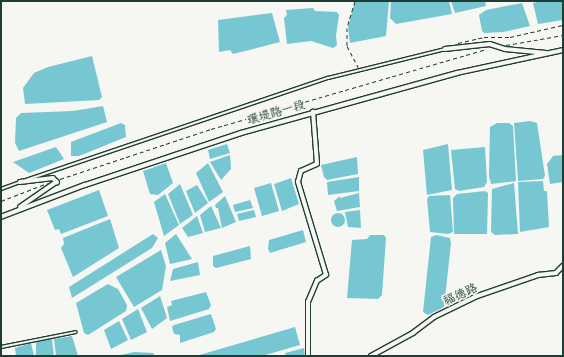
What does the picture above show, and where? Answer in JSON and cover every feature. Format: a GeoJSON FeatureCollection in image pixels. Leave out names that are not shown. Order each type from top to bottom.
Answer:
{"type":"FeatureCollection","features":[{"type":"Feature","properties":{"kind":"street"},"geometry":{"type":"LineString","coordinates":[[445,49],[490,44],[496,47],[546,52]]}},
{"type":"Feature","properties":{"kind":"street","name":"環堤路一段"},"geometry":{"type":"LineString","coordinates":[[1,217],[176,154],[313,112],[546,52],[563,50]]}},
{"type":"Feature","properties":{"kind":"street"},"geometry":{"type":"LineString","coordinates":[[308,356],[308,302],[317,281],[326,275],[298,182],[301,171],[317,164],[313,112]]}},
{"type":"Feature","properties":{"kind":"street"},"geometry":{"type":"LineString","coordinates":[[20,182],[22,184],[53,178],[57,182],[21,207],[22,209]]}},
{"type":"Feature","properties":{"kind":"street","name":"福德路"},"geometry":{"type":"LineString","coordinates":[[371,356],[413,333],[434,317],[468,301],[538,275],[556,273],[563,266]]}},
{"type":"Feature","properties":{"kind":"lane"},"geometry":{"type":"LineString","coordinates":[[1,189],[233,109],[359,69],[445,49]]}},
{"type":"Feature","properties":{"kind":"lane"},"geometry":{"type":"LineString","coordinates":[[1,347],[76,332]]}},
{"type":"Feature","properties":{"kind":"path"},"geometry":{"type":"LineString","coordinates":[[355,1],[347,28],[346,46],[359,69]]}},
{"type":"Feature","properties":{"kind":"path"},"geometry":{"type":"LineString","coordinates":[[455,45],[474,39],[510,37],[563,25]]}},
{"type":"Feature","properties":{"kind":"path"},"geometry":{"type":"LineString","coordinates":[[1,201],[55,180],[212,129],[496,47],[563,35]]}},
{"type":"Feature","properties":{"kind":"water"},"geometry":{"type":"Polygon","coordinates":[[[355,1],[389,1],[386,36],[350,43],[348,27],[355,1]]]}},
{"type":"Feature","properties":{"kind":"water"},"geometry":{"type":"Polygon","coordinates":[[[391,1],[449,1],[452,14],[396,24],[390,18],[391,1]]]}},
{"type":"Feature","properties":{"kind":"water"},"geometry":{"type":"Polygon","coordinates":[[[451,1],[485,1],[486,6],[455,13],[451,1]]]}},
{"type":"Feature","properties":{"kind":"water"},"geometry":{"type":"Polygon","coordinates":[[[541,1],[563,1],[563,20],[538,24],[533,3],[541,1]]]}},
{"type":"Feature","properties":{"kind":"water"},"geometry":{"type":"Polygon","coordinates":[[[522,3],[530,26],[503,32],[484,33],[482,31],[479,15],[486,10],[522,3]]]}},
{"type":"Feature","properties":{"kind":"water"},"geometry":{"type":"Polygon","coordinates":[[[313,8],[315,11],[337,12],[339,15],[336,36],[337,45],[333,48],[311,41],[287,44],[284,18],[287,15],[286,10],[313,8]]]}},
{"type":"Feature","properties":{"kind":"water"},"geometry":{"type":"Polygon","coordinates":[[[272,13],[280,42],[233,54],[230,50],[219,52],[218,20],[272,13]]]}},
{"type":"Feature","properties":{"kind":"water"},"geometry":{"type":"Polygon","coordinates":[[[92,56],[102,97],[99,100],[25,104],[23,88],[34,73],[48,67],[92,56]]]}},
{"type":"Feature","properties":{"kind":"water"},"geometry":{"type":"Polygon","coordinates":[[[103,106],[107,122],[19,151],[15,143],[16,118],[21,113],[73,111],[103,106]]]}},
{"type":"Feature","properties":{"kind":"water"},"geometry":{"type":"Polygon","coordinates":[[[530,121],[537,123],[545,176],[543,179],[518,181],[514,123],[530,121]]]}},
{"type":"Feature","properties":{"kind":"water"},"geometry":{"type":"Polygon","coordinates":[[[121,123],[125,125],[126,137],[79,156],[71,156],[71,142],[121,123]]]}},
{"type":"Feature","properties":{"kind":"water"},"geometry":{"type":"Polygon","coordinates":[[[497,123],[509,123],[513,126],[516,181],[491,184],[489,176],[490,127],[497,123]]]}},
{"type":"Feature","properties":{"kind":"water"},"geometry":{"type":"Polygon","coordinates":[[[227,144],[230,153],[210,159],[208,150],[227,144]]]}},
{"type":"Feature","properties":{"kind":"water"},"geometry":{"type":"Polygon","coordinates":[[[448,144],[452,190],[427,195],[423,150],[448,144]]]}},
{"type":"Feature","properties":{"kind":"water"},"geometry":{"type":"Polygon","coordinates":[[[56,147],[64,159],[29,173],[13,162],[56,147]]]}},
{"type":"Feature","properties":{"kind":"water"},"geometry":{"type":"Polygon","coordinates":[[[485,147],[487,182],[484,187],[459,191],[455,189],[451,150],[485,147]]]}},
{"type":"Feature","properties":{"kind":"water"},"geometry":{"type":"Polygon","coordinates":[[[230,155],[231,169],[221,180],[210,162],[230,155]]]}},
{"type":"Feature","properties":{"kind":"water"},"geometry":{"type":"Polygon","coordinates":[[[563,155],[563,182],[550,184],[547,164],[553,156],[563,155]]]}},
{"type":"Feature","properties":{"kind":"water"},"geometry":{"type":"Polygon","coordinates":[[[357,157],[358,174],[327,180],[324,177],[321,165],[357,157]]]}},
{"type":"Feature","properties":{"kind":"water"},"geometry":{"type":"Polygon","coordinates":[[[166,163],[173,183],[158,195],[150,194],[143,171],[166,163]]]}},
{"type":"Feature","properties":{"kind":"water"},"geometry":{"type":"Polygon","coordinates":[[[208,163],[223,192],[209,202],[196,173],[208,163]]]}},
{"type":"Feature","properties":{"kind":"water"},"geometry":{"type":"Polygon","coordinates":[[[359,177],[359,191],[328,195],[327,182],[359,177]]]}},
{"type":"Feature","properties":{"kind":"water"},"geometry":{"type":"Polygon","coordinates":[[[291,178],[299,204],[282,211],[274,184],[291,178]]]}},
{"type":"Feature","properties":{"kind":"water"},"geometry":{"type":"Polygon","coordinates":[[[543,181],[544,191],[547,191],[549,227],[520,232],[518,182],[543,181]]]}},
{"type":"Feature","properties":{"kind":"water"},"geometry":{"type":"Polygon","coordinates":[[[271,183],[279,211],[262,216],[254,188],[271,183]]]}},
{"type":"Feature","properties":{"kind":"water"},"geometry":{"type":"Polygon","coordinates":[[[514,183],[518,234],[495,235],[491,232],[492,189],[514,183]]]}},
{"type":"Feature","properties":{"kind":"water"},"geometry":{"type":"Polygon","coordinates":[[[180,184],[193,215],[180,224],[168,194],[180,184]]]}},
{"type":"Feature","properties":{"kind":"water"},"geometry":{"type":"Polygon","coordinates":[[[197,185],[208,203],[195,213],[186,191],[197,185]]]}},
{"type":"Feature","properties":{"kind":"water"},"geometry":{"type":"Polygon","coordinates":[[[99,190],[108,216],[61,234],[59,229],[55,230],[47,210],[99,190]]]}},
{"type":"Feature","properties":{"kind":"water"},"geometry":{"type":"Polygon","coordinates":[[[485,191],[488,193],[487,234],[454,234],[453,198],[457,194],[485,191]]]}},
{"type":"Feature","properties":{"kind":"water"},"geometry":{"type":"Polygon","coordinates":[[[359,193],[360,207],[337,211],[334,201],[340,196],[340,198],[359,193]]]}},
{"type":"Feature","properties":{"kind":"water"},"geometry":{"type":"Polygon","coordinates":[[[165,194],[179,225],[164,236],[154,202],[165,194]]]}},
{"type":"Feature","properties":{"kind":"water"},"geometry":{"type":"Polygon","coordinates":[[[450,195],[453,232],[448,234],[430,232],[427,199],[429,196],[450,195]]]}},
{"type":"Feature","properties":{"kind":"water"},"geometry":{"type":"Polygon","coordinates":[[[225,196],[236,222],[222,228],[218,208],[216,208],[215,205],[225,196]]]}},
{"type":"Feature","properties":{"kind":"water"},"geometry":{"type":"Polygon","coordinates":[[[250,200],[253,208],[235,212],[233,205],[250,200]]]}},
{"type":"Feature","properties":{"kind":"water"},"geometry":{"type":"Polygon","coordinates":[[[211,206],[221,228],[205,232],[200,215],[211,206]]]}},
{"type":"Feature","properties":{"kind":"water"},"geometry":{"type":"Polygon","coordinates":[[[254,210],[256,217],[239,221],[237,214],[254,210]]]}},
{"type":"Feature","properties":{"kind":"water"},"geometry":{"type":"Polygon","coordinates":[[[360,210],[361,228],[348,227],[345,212],[360,210]]]}},
{"type":"Feature","properties":{"kind":"water"},"geometry":{"type":"Polygon","coordinates":[[[335,213],[341,213],[345,217],[345,223],[341,227],[335,227],[331,223],[331,217],[335,213]]]}},
{"type":"Feature","properties":{"kind":"water"},"geometry":{"type":"Polygon","coordinates":[[[197,216],[203,233],[188,237],[182,228],[197,216]]]}},
{"type":"Feature","properties":{"kind":"water"},"geometry":{"type":"Polygon","coordinates":[[[110,219],[119,248],[73,277],[61,248],[64,244],[63,238],[110,219]]]}},
{"type":"Feature","properties":{"kind":"water"},"geometry":{"type":"Polygon","coordinates":[[[303,230],[306,242],[270,253],[268,249],[269,240],[303,230]]]}},
{"type":"Feature","properties":{"kind":"water"},"geometry":{"type":"Polygon","coordinates":[[[153,234],[158,238],[152,248],[72,298],[69,287],[153,234]]]}},
{"type":"Feature","properties":{"kind":"water"},"geometry":{"type":"Polygon","coordinates":[[[176,234],[192,259],[170,264],[165,243],[176,234]]]}},
{"type":"Feature","properties":{"kind":"water"},"geometry":{"type":"Polygon","coordinates":[[[370,235],[384,235],[386,238],[382,295],[378,299],[347,298],[352,240],[367,239],[370,235]]]}},
{"type":"Feature","properties":{"kind":"water"},"geometry":{"type":"Polygon","coordinates":[[[436,235],[450,238],[451,243],[444,307],[428,315],[423,312],[431,237],[436,235]]]}},
{"type":"Feature","properties":{"kind":"water"},"geometry":{"type":"Polygon","coordinates":[[[250,246],[251,259],[216,268],[213,266],[213,256],[250,246]]]}},
{"type":"Feature","properties":{"kind":"water"},"geometry":{"type":"Polygon","coordinates":[[[161,250],[166,266],[162,290],[134,307],[116,277],[161,250]]]}},
{"type":"Feature","properties":{"kind":"water"},"geometry":{"type":"Polygon","coordinates":[[[198,262],[200,275],[170,281],[173,269],[198,262]]]}},
{"type":"Feature","properties":{"kind":"water"},"geometry":{"type":"Polygon","coordinates":[[[108,284],[118,289],[127,305],[126,311],[88,335],[84,333],[76,303],[108,284]]]}},
{"type":"Feature","properties":{"kind":"water"},"geometry":{"type":"Polygon","coordinates":[[[206,292],[211,305],[209,309],[170,321],[167,307],[172,305],[171,301],[206,292]]]}},
{"type":"Feature","properties":{"kind":"water"},"geometry":{"type":"Polygon","coordinates":[[[160,296],[167,318],[152,329],[141,308],[160,296]]]}},
{"type":"Feature","properties":{"kind":"water"},"geometry":{"type":"Polygon","coordinates":[[[138,309],[147,332],[131,340],[122,319],[138,309]]]}},
{"type":"Feature","properties":{"kind":"water"},"geometry":{"type":"Polygon","coordinates":[[[211,314],[216,329],[214,332],[180,343],[180,335],[174,334],[172,327],[174,325],[211,314]]]}},
{"type":"Feature","properties":{"kind":"water"},"geometry":{"type":"Polygon","coordinates":[[[119,321],[128,340],[111,349],[104,330],[119,321]]]}},
{"type":"Feature","properties":{"kind":"water"},"geometry":{"type":"Polygon","coordinates":[[[295,327],[300,345],[262,356],[196,356],[295,327]]]}},
{"type":"Feature","properties":{"kind":"water"},"geometry":{"type":"Polygon","coordinates":[[[72,336],[78,356],[56,356],[54,339],[72,336]]]}},
{"type":"Feature","properties":{"kind":"water"},"geometry":{"type":"Polygon","coordinates":[[[52,339],[54,356],[36,356],[36,342],[52,339]]]}},
{"type":"Feature","properties":{"kind":"water"},"geometry":{"type":"Polygon","coordinates":[[[31,343],[34,356],[16,356],[15,348],[31,343]]]}},
{"type":"Feature","properties":{"kind":"water"},"geometry":{"type":"Polygon","coordinates":[[[304,348],[305,356],[286,356],[285,353],[304,348]]]}},
{"type":"Feature","properties":{"kind":"water"},"geometry":{"type":"Polygon","coordinates":[[[134,352],[154,353],[153,356],[116,356],[134,352]]]}}]}
